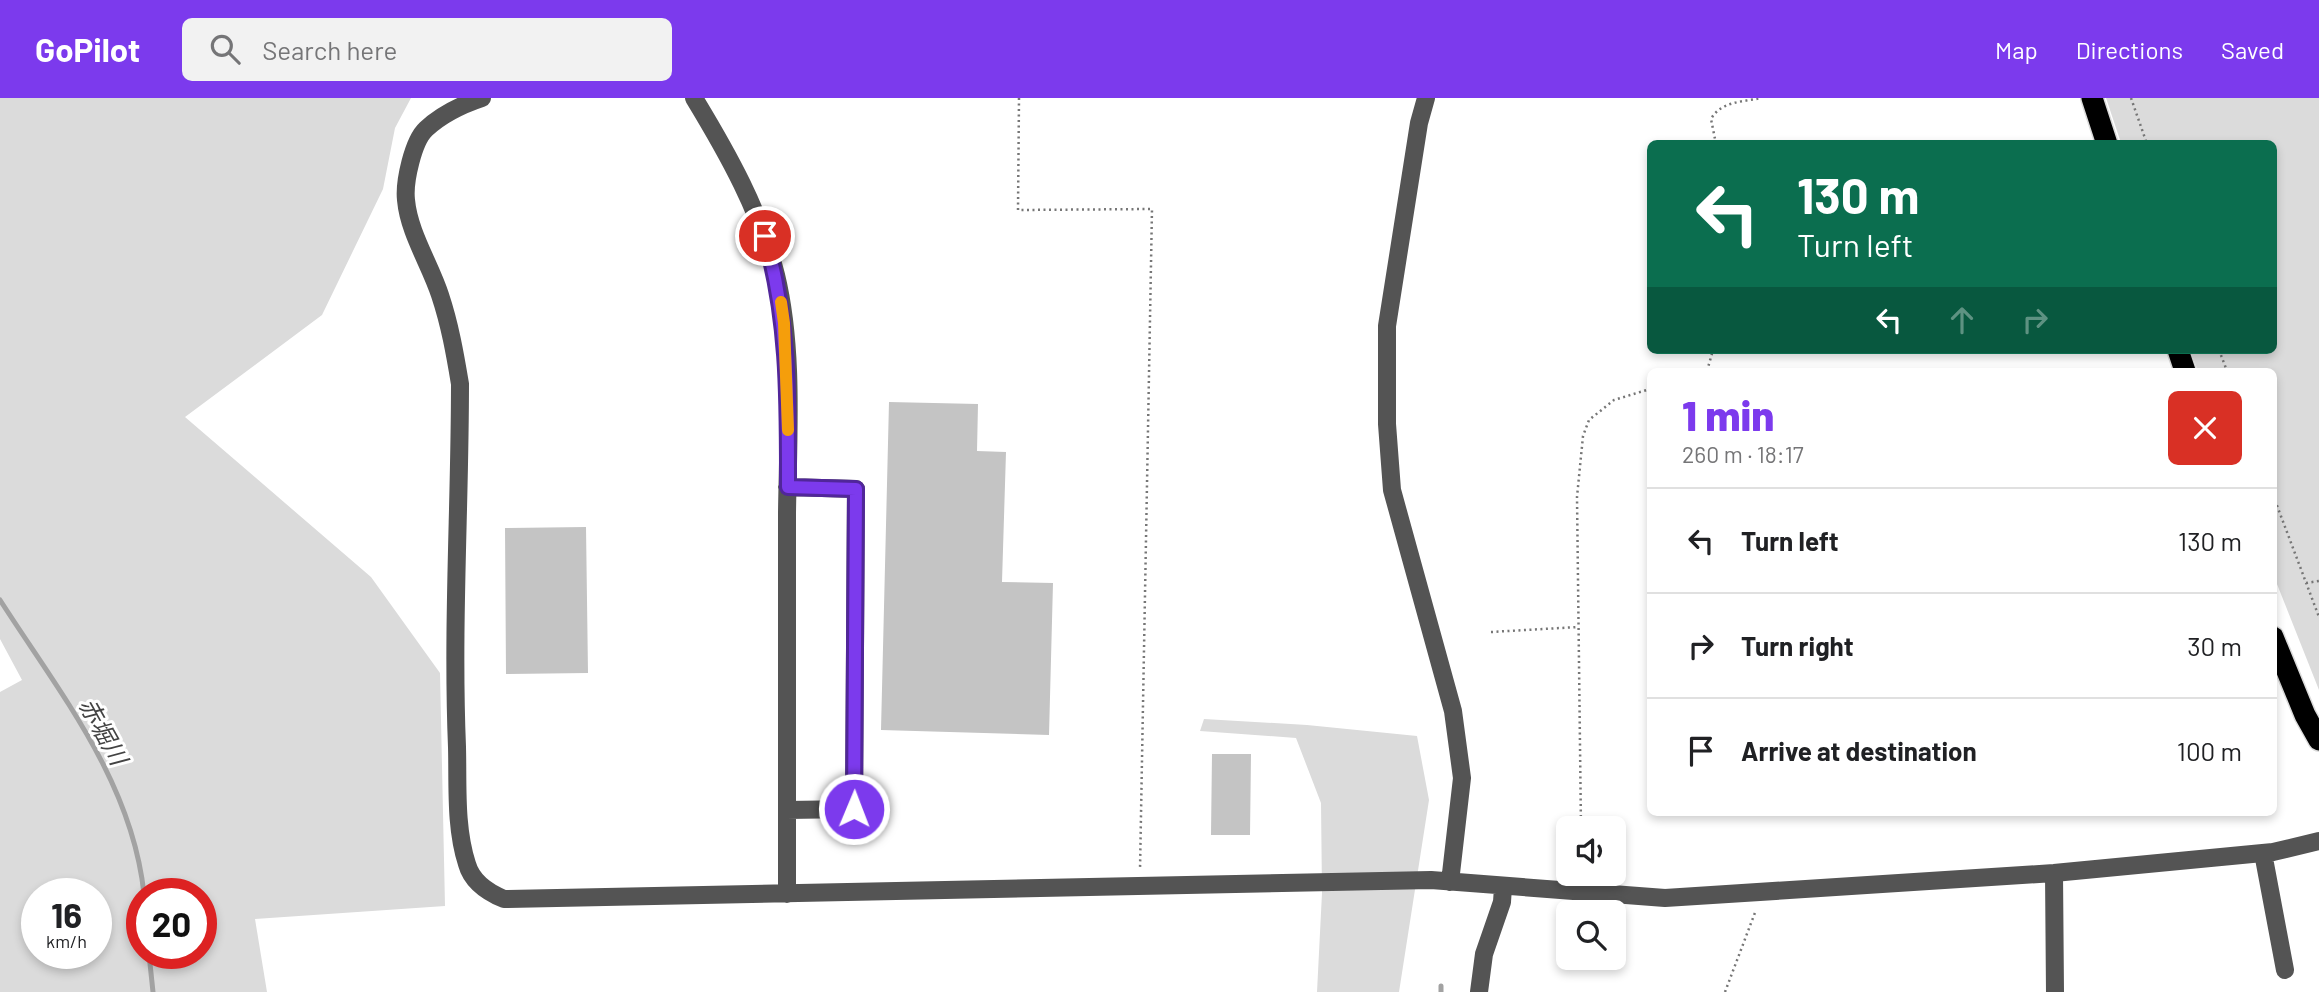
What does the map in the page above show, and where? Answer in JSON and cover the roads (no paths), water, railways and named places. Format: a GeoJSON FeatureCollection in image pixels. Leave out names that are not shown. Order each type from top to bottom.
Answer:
{"type":"FeatureCollection","features":[{"type":"Feature","properties":{"kind":"highway"},"geometry":{"type":"LineString","coordinates":[[2092,98],[2107,140]]}},
{"type":"Feature","properties":{"kind":"highway"},"geometry":{"type":"LineString","coordinates":[[2277,647],[2305,715],[2319,740]]}},
{"type":"Feature","properties":{"kind":"street"},"geometry":{"type":"LineString","coordinates":[[482,98],[451,112],[424,130],[410,162],[406,199],[416,236],[449,325],[460,384],[455,698],[460,832],[467,866],[488,892],[504,899],[1431,880],[1665,898],[2054,873],[2263,853],[2319,841]]}},
{"type":"Feature","properties":{"kind":"street"},"geometry":{"type":"LineString","coordinates":[[694,98],[723,147],[765,236],[784,323],[788,487],[787,894]]}},
{"type":"Feature","properties":{"kind":"street"},"geometry":{"type":"LineString","coordinates":[[1426,98],[1419,123],[1387,326],[1387,424],[1391,490],[1454,711],[1462,778],[1450,882]]}},
{"type":"Feature","properties":{"kind":"street"},"geometry":{"type":"LineString","coordinates":[[787,810],[854,809],[856,489],[788,487]]}},
{"type":"Feature","properties":{"kind":"street"},"geometry":{"type":"LineString","coordinates":[[2263,853],[2285,970]]}},
{"type":"Feature","properties":{"kind":"street"},"geometry":{"type":"LineString","coordinates":[[2054,873],[2056,992]]}},
{"type":"Feature","properties":{"kind":"street"},"geometry":{"type":"LineString","coordinates":[[1479,992],[1484,954],[1502,902],[1503,887]]}},
{"type":"Feature","properties":{"kind":"waterway","name":"赤堀川"},"geometry":{"type":"LineString","coordinates":[[0,600],[90,739],[109,776],[125,813],[141,878]]}},
{"type":"Feature","properties":{"kind":"waterway","name":"赤堀川"},"geometry":{"type":"LineString","coordinates":[[151,969],[153,992]]}},
{"type":"Feature","properties":{"kind":"waterway"},"geometry":{"type":"LineString","coordinates":[[1441,986],[1441,992]]}}]}
